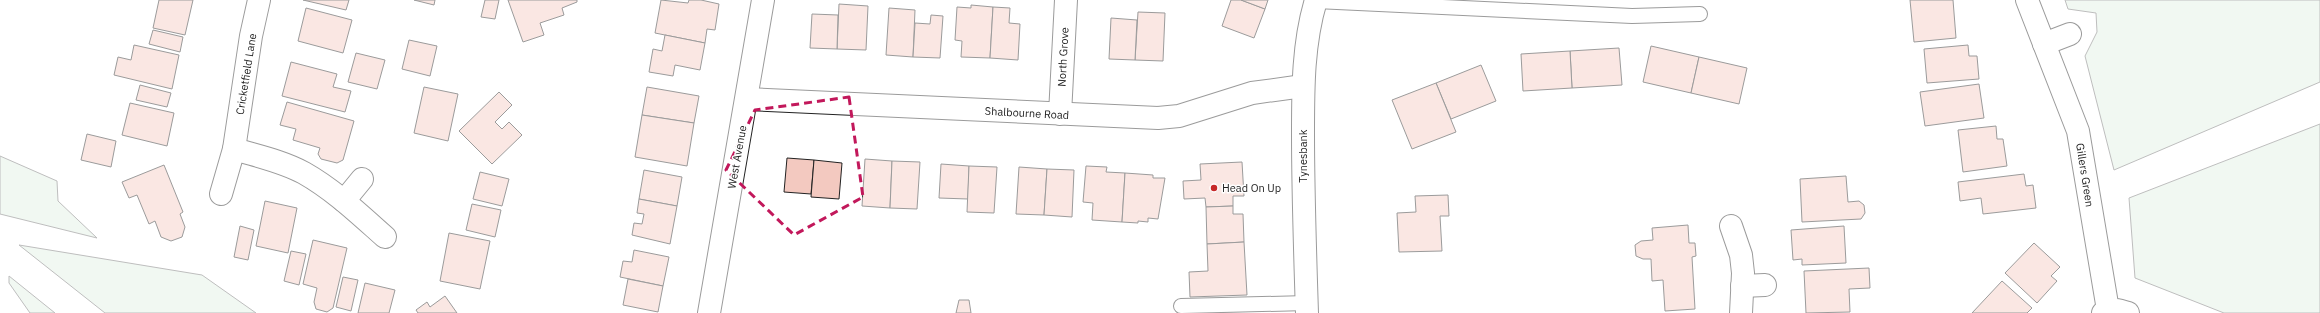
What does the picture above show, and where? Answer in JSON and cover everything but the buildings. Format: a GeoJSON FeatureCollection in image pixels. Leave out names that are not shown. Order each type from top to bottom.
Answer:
{"type":"FeatureCollection","features":[{"type":"Feature","properties":{"kind":"street","name":"Cricketfield Lane"},"geometry":{"type":"LineString","coordinates":[[221,194],[234,148],[251,36],[259,0]]}},
{"type":"Feature","properties":{"kind":"street","name":"West Avenue"},"geometry":{"type":"LineString","coordinates":[[709,313],[763,0]]}},
{"type":"Feature","properties":{"kind":"street","name":"North Grove"},"geometry":{"type":"LineString","coordinates":[[1060,114],[1066,0]]}},
{"type":"Feature","properties":{"kind":"street","name":"Gillers Green"},"geometry":{"type":"LineString","coordinates":[[2027,0],[2078,131],[2113,312]]}},
{"type":"Feature","properties":{"kind":"street","name":"Tynesbank"},"geometry":{"type":"LineString","coordinates":[[1307,308],[1303,183],[1303,86],[1307,40],[1316,1]]}},
{"type":"Feature","properties":{"kind":"street"},"geometry":{"type":"LineString","coordinates":[[2044,44],[2070,34]]}},
{"type":"Feature","properties":{"kind":"street","name":"Shalbourne Road"},"geometry":{"type":"LineString","coordinates":[[747,99],[1158,118],[1179,116],[1252,93],[1303,86]]}},
{"type":"Feature","properties":{"kind":"street"},"geometry":{"type":"LineString","coordinates":[[234,148],[284,164],[303,173],[344,201],[386,237]]}},
{"type":"Feature","properties":{"kind":"street"},"geometry":{"type":"LineString","coordinates":[[344,201],[362,179]]}},
{"type":"Feature","properties":{"kind":"street"},"geometry":{"type":"LineString","coordinates":[[1731,226],[1741,255],[1741,313]]}},
{"type":"Feature","properties":{"kind":"street"},"geometry":{"type":"LineString","coordinates":[[1742,286],[1765,285]]}},
{"type":"Feature","properties":{"kind":"lane"},"geometry":{"type":"LineString","coordinates":[[1316,1],[1632,16],[1700,14]]}},
{"type":"Feature","properties":{"kind":"lane"},"geometry":{"type":"LineString","coordinates":[[1182,306],[1307,308]]}},
{"type":"Feature","properties":{"kind":"highlighted area"},"geometry":{"type":"Polygon","coordinates":[[[849,97],[863,197],[794,235],[726,170],[755,110],[849,97]]]}},
{"type":"Feature","properties":{"kind":"green space"},"geometry":{"type":"Polygon","coordinates":[[[2065,0],[2320,0],[2320,82],[2114,170],[2085,56],[2097,32],[2096,13],[2068,9],[2065,0]]]}},
{"type":"Feature","properties":{"kind":"green space"},"geometry":{"type":"Polygon","coordinates":[[[2320,124],[2320,313],[2224,313],[2135,278],[2129,198],[2320,124]]]}},
{"type":"Feature","properties":{"kind":"green space"},"geometry":{"type":"Polygon","coordinates":[[[0,156],[57,181],[58,201],[97,238],[0,214],[0,156]]]}},
{"type":"Feature","properties":{"kind":"green space"},"geometry":{"type":"Polygon","coordinates":[[[19,245],[202,275],[256,313],[105,313],[19,245]]]}},
{"type":"Feature","properties":{"kind":"green space"},"geometry":{"type":"Polygon","coordinates":[[[9,276],[55,313],[30,313],[9,283],[9,276]]]}},
{"type":"Feature","properties":{"kind":"place","name":"Head On Up"},"geometry":{"type":"Point","coordinates":[1214,188]}}]}
